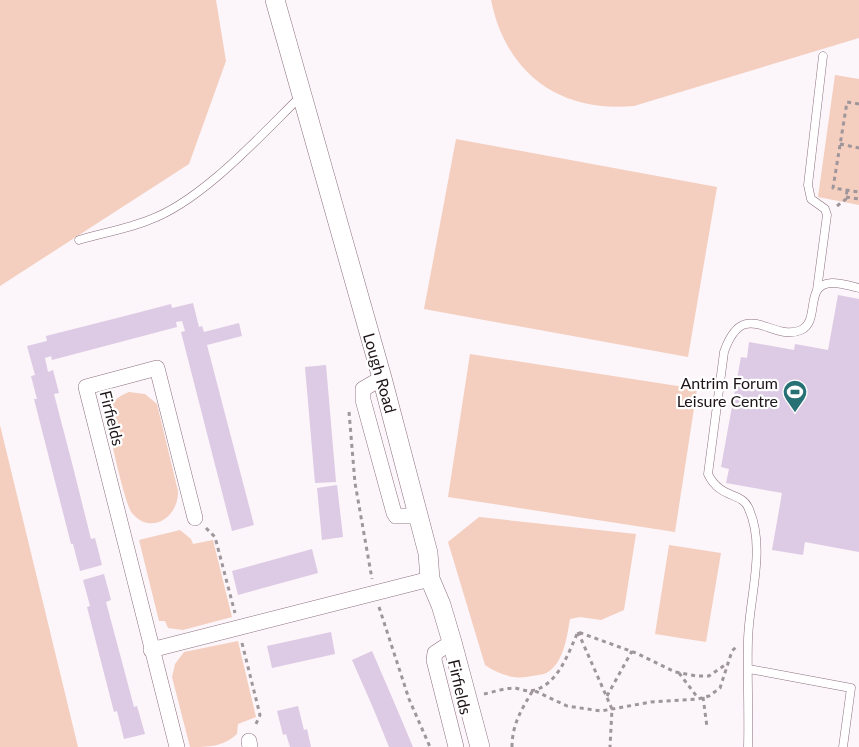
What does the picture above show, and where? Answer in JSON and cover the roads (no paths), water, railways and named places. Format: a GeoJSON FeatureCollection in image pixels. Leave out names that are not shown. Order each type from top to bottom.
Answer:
{"type":"FeatureCollection","features":[{"type":"Feature","properties":{"kind":"street","name":"Lough Road"},"geometry":{"type":"LineString","coordinates":[[275,0],[382,378],[428,553],[430,579],[441,605],[480,747]]}},
{"type":"Feature","properties":{"kind":"street","name":"Firfields"},"geometry":{"type":"LineString","coordinates":[[176,747],[86,387],[157,368],[194,518]]}},
{"type":"Feature","properties":{"kind":"street"},"geometry":{"type":"LineString","coordinates":[[382,378],[363,389],[363,400],[394,513],[396,516],[418,516]]}},
{"type":"Feature","properties":{"kind":"street"},"geometry":{"type":"LineString","coordinates":[[151,650],[430,579]]}},
{"type":"Feature","properties":{"kind":"street","name":"Firfields"},"geometry":{"type":"LineString","coordinates":[[452,642],[435,654],[434,660],[456,747]]}},
{"type":"Feature","properties":{"kind":"lane"},"geometry":{"type":"LineString","coordinates":[[748,747],[748,639],[756,547],[747,504],[739,498],[723,493],[717,488],[708,474],[724,352],[732,335],[741,326],[749,324],[795,332],[804,329],[810,320],[813,296],[817,290],[826,215],[824,209],[811,199],[808,186],[823,56]]}},
{"type":"Feature","properties":{"kind":"lane"},"geometry":{"type":"LineString","coordinates":[[79,240],[151,220],[166,212],[232,163],[301,96]]}},
{"type":"Feature","properties":{"kind":"lane"},"geometry":{"type":"LineString","coordinates":[[817,290],[832,283],[859,288]]}},
{"type":"Feature","properties":{"kind":"lane"},"geometry":{"type":"LineString","coordinates":[[749,669],[851,688],[843,747]]}},
{"type":"Feature","properties":{"kind":"place","name":"Antrim Forum Leisure Centre"},"geometry":{"type":"Point","coordinates":[795,413]}}]}
